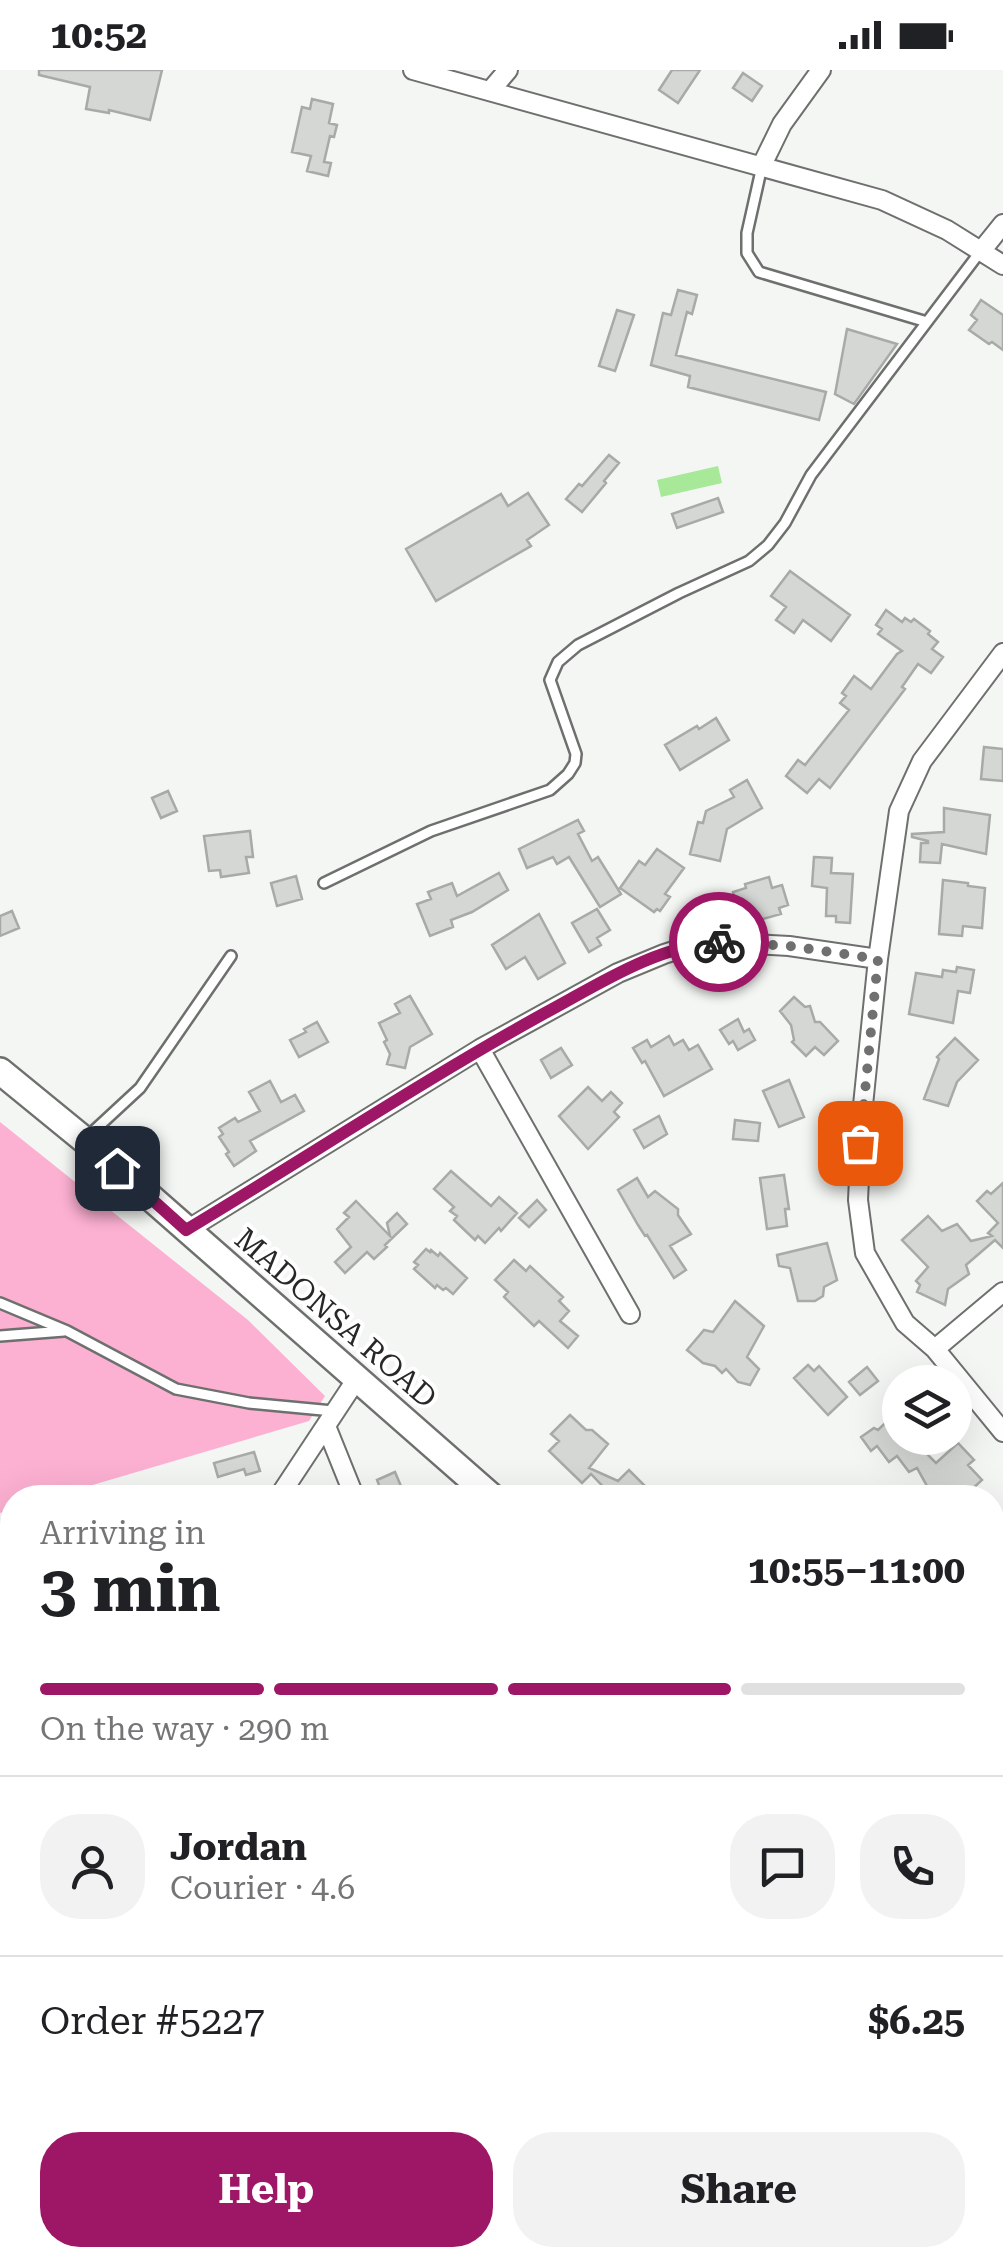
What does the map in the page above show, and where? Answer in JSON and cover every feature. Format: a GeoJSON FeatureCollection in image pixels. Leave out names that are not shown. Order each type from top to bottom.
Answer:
{"type":"FeatureCollection","features":[{"type":"Feature","properties":{"kind":"street"},"geometry":{"type":"LineString","coordinates":[[413,70],[882,200],[947,230],[1003,265]]}},
{"type":"Feature","properties":{"kind":"street"},"geometry":{"type":"LineString","coordinates":[[490,91],[508,70]]}},
{"type":"Feature","properties":{"kind":"street"},"geometry":{"type":"LineString","coordinates":[[762,165],[782,124],[821,70]]}},
{"type":"Feature","properties":{"kind":"street"},"geometry":{"type":"LineString","coordinates":[[982,250],[1003,224]]}},
{"type":"Feature","properties":{"kind":"street"},"geometry":{"type":"LineString","coordinates":[[1003,652],[922,761],[900,811],[878,959],[862,1114],[858,1200],[865,1254],[905,1323],[935,1349],[1003,1432]]}},
{"type":"Feature","properties":{"kind":"street"},"geometry":{"type":"LineString","coordinates":[[186,1230],[480,1049],[618,973],[690,946],[716,942],[789,946],[878,959]]}},
{"type":"Feature","properties":{"kind":"street"},"geometry":{"type":"LineString","coordinates":[[480,1049],[630,1314]]}},
{"type":"Feature","properties":{"kind":"street","name":"MADONSA ROAD"},"geometry":{"type":"LineString","coordinates":[[0,1070],[478,1485]]}},
{"type":"Feature","properties":{"kind":"street"},"geometry":{"type":"LineString","coordinates":[[935,1349],[1003,1292]]}},
{"type":"Feature","properties":{"kind":"street"},"geometry":{"type":"LineString","coordinates":[[287,1485],[356,1380]]}},
{"type":"Feature","properties":{"kind":"street"},"geometry":{"type":"LineString","coordinates":[[331,1419],[352,1485]]}},
{"type":"Feature","properties":{"kind":"lane"},"geometry":{"type":"LineString","coordinates":[[762,165],[746,232],[746,253],[759,272],[928,322]]}},
{"type":"Feature","properties":{"kind":"lane"},"geometry":{"type":"LineString","coordinates":[[324,884],[431,831],[550,790],[568,774],[576,754],[550,680],[558,662],[578,645],[749,561],[768,545],[784,524],[810,474],[982,250]]}},
{"type":"Feature","properties":{"kind":"lane"},"geometry":{"type":"LineString","coordinates":[[84,1140],[140,1088],[231,956]]}},
{"type":"Feature","properties":{"kind":"lane"},"geometry":{"type":"LineString","coordinates":[[0,1303],[67,1330],[176,1389],[331,1419]]}},
{"type":"Feature","properties":{"kind":"lane"},"geometry":{"type":"LineString","coordinates":[[0,1336],[67,1330]]}},
{"type":"Feature","properties":{"kind":"shaded area"},"geometry":{"type":"Polygon","coordinates":[[[718,466],[722,483],[661,497],[657,480],[718,466]]]}},
{"type":"Feature","properties":{"kind":"shaded area"},"geometry":{"type":"Polygon","coordinates":[[[0,1122],[248,1320],[325,1396],[309,1421],[93,1485],[0,1485],[0,1122]]]}},
{"type":"Feature","properties":{"kind":"building"},"geometry":{"type":"Polygon","coordinates":[[[39,70],[162,70],[150,120],[86,109],[90,87],[39,75],[39,70]]]}},
{"type":"Feature","properties":{"kind":"building"},"geometry":{"type":"Polygon","coordinates":[[[672,70],[700,70],[678,103],[659,90],[672,70]]]}},
{"type":"Feature","properties":{"kind":"building"},"geometry":{"type":"Polygon","coordinates":[[[743,73],[762,86],[752,101],[733,88],[743,73]]]}},
{"type":"Feature","properties":{"kind":"building"},"geometry":{"type":"Polygon","coordinates":[[[312,99],[333,104],[329,123],[337,125],[324,162],[331,163],[328,176],[307,171],[311,156],[292,152],[302,107],[310,109],[312,99]]]}},
{"type":"Feature","properties":{"kind":"building"},"geometry":{"type":"Polygon","coordinates":[[[678,290],[697,295],[692,314],[687,312],[676,355],[826,392],[819,420],[688,387],[690,376],[651,365],[663,313],[671,315],[678,290]]]}},
{"type":"Feature","properties":{"kind":"building"},"geometry":{"type":"Polygon","coordinates":[[[981,300],[1003,315],[1003,350],[969,330],[977,320],[971,315],[981,300]]]}},
{"type":"Feature","properties":{"kind":"building"},"geometry":{"type":"Polygon","coordinates":[[[617,310],[634,315],[615,371],[599,366],[617,310]]]}},
{"type":"Feature","properties":{"kind":"building"},"geometry":{"type":"Polygon","coordinates":[[[847,329],[897,344],[854,404],[835,394],[847,329]]]}},
{"type":"Feature","properties":{"kind":"building"},"geometry":{"type":"Polygon","coordinates":[[[609,455],[619,463],[582,512],[566,499],[609,455]]]}},
{"type":"Feature","properties":{"kind":"building"},"geometry":{"type":"Polygon","coordinates":[[[528,493],[549,525],[527,540],[531,546],[436,601],[406,549],[501,494],[508,506],[528,493]]]}},
{"type":"Feature","properties":{"kind":"building"},"geometry":{"type":"Polygon","coordinates":[[[718,498],[723,512],[677,528],[672,514],[718,498]]]}},
{"type":"Feature","properties":{"kind":"building"},"geometry":{"type":"Polygon","coordinates":[[[790,571],[850,615],[831,641],[803,620],[794,633],[776,620],[786,607],[771,596],[790,571]]]}},
{"type":"Feature","properties":{"kind":"building"},"geometry":{"type":"Polygon","coordinates":[[[886,610],[902,622],[905,618],[911,622],[914,619],[930,631],[928,634],[938,642],[932,649],[943,657],[931,673],[918,664],[902,687],[905,689],[830,788],[819,779],[807,793],[786,776],[798,760],[805,765],[849,710],[840,703],[854,676],[871,689],[902,651],[878,634],[882,629],[876,625],[886,610]]]}},
{"type":"Feature","properties":{"kind":"building"},"geometry":{"type":"Polygon","coordinates":[[[716,718],[729,740],[680,770],[665,745],[716,718]]]}},
{"type":"Feature","properties":{"kind":"building"},"geometry":{"type":"Polygon","coordinates":[[[984,747],[1003,749],[1003,781],[981,779],[984,747]]]}},
{"type":"Feature","properties":{"kind":"building"},"geometry":{"type":"Polygon","coordinates":[[[747,780],[762,808],[727,829],[720,861],[690,854],[698,822],[703,823],[706,811],[734,797],[730,790],[747,780]]]}},
{"type":"Feature","properties":{"kind":"building"},"geometry":{"type":"Polygon","coordinates":[[[168,791],[177,811],[161,818],[152,798],[168,791]]]}},
{"type":"Feature","properties":{"kind":"building"},"geometry":{"type":"Polygon","coordinates":[[[944,808],[990,815],[986,854],[942,844],[940,863],[920,862],[921,843],[928,841],[912,834],[944,832],[944,808]]]}},
{"type":"Feature","properties":{"kind":"building"},"geometry":{"type":"Polygon","coordinates":[[[578,820],[584,831],[578,834],[592,861],[598,857],[621,894],[600,907],[569,857],[557,864],[553,857],[527,868],[519,849],[578,820]]]}},
{"type":"Feature","properties":{"kind":"building"},"geometry":{"type":"Polygon","coordinates":[[[250,831],[253,857],[246,857],[249,873],[221,877],[220,870],[209,871],[204,836],[250,831]]]}},
{"type":"Feature","properties":{"kind":"building"},"geometry":{"type":"Polygon","coordinates":[[[657,849],[684,868],[665,894],[670,897],[660,911],[654,912],[620,888],[639,861],[645,865],[657,849]]]}},
{"type":"Feature","properties":{"kind":"building"},"geometry":{"type":"Polygon","coordinates":[[[814,857],[832,858],[831,873],[853,874],[850,923],[826,916],[827,888],[812,886],[814,857]]]}},
{"type":"Feature","properties":{"kind":"building"},"geometry":{"type":"Polygon","coordinates":[[[499,873],[508,890],[451,920],[453,927],[430,936],[417,904],[431,899],[428,892],[452,883],[457,896],[499,873]]]}},
{"type":"Feature","properties":{"kind":"building"},"geometry":{"type":"Polygon","coordinates":[[[296,876],[302,899],[277,906],[271,883],[296,876]]]}},
{"type":"Feature","properties":{"kind":"building"},"geometry":{"type":"Polygon","coordinates":[[[769,877],[772,888],[782,885],[788,905],[779,908],[781,914],[759,920],[763,932],[748,931],[733,892],[769,877]]]}},
{"type":"Feature","properties":{"kind":"building"},"geometry":{"type":"Polygon","coordinates":[[[943,880],[985,888],[982,928],[963,926],[962,936],[939,934],[943,880]]]}},
{"type":"Feature","properties":{"kind":"building"},"geometry":{"type":"Polygon","coordinates":[[[597,909],[610,930],[597,938],[601,945],[589,952],[572,923],[597,909]]]}},
{"type":"Feature","properties":{"kind":"building"},"geometry":{"type":"Polygon","coordinates":[[[12,911],[19,928],[0,936],[0,916],[12,911]]]}},
{"type":"Feature","properties":{"kind":"building"},"geometry":{"type":"Polygon","coordinates":[[[539,914],[565,963],[538,979],[525,957],[506,969],[492,945],[539,914]]]}},
{"type":"Feature","properties":{"kind":"building"},"geometry":{"type":"Polygon","coordinates":[[[957,967],[974,970],[970,993],[958,991],[953,1023],[909,1014],[916,973],[942,977],[943,970],[956,972],[957,967]]]}},
{"type":"Feature","properties":{"kind":"building"},"geometry":{"type":"Polygon","coordinates":[[[410,996],[432,1034],[410,1047],[405,1068],[387,1064],[390,1054],[379,1023],[400,1013],[395,1004],[410,996]]]}},
{"type":"Feature","properties":{"kind":"building"},"geometry":{"type":"Polygon","coordinates":[[[794,997],[805,1007],[810,1006],[815,1022],[820,1022],[838,1041],[824,1055],[815,1047],[806,1056],[792,1042],[791,1025],[780,1011],[794,997]]]}},
{"type":"Feature","properties":{"kind":"building"},"geometry":{"type":"Polygon","coordinates":[[[738,1019],[744,1032],[749,1029],[755,1040],[738,1050],[720,1030],[738,1019]]]}},
{"type":"Feature","properties":{"kind":"building"},"geometry":{"type":"Polygon","coordinates":[[[317,1022],[328,1042],[299,1057],[290,1040],[317,1022]]]}},
{"type":"Feature","properties":{"kind":"building"},"geometry":{"type":"Polygon","coordinates":[[[669,1036],[674,1045],[683,1040],[689,1050],[698,1045],[712,1069],[664,1096],[645,1061],[642,1063],[633,1048],[647,1040],[651,1047],[669,1036]]]}},
{"type":"Feature","properties":{"kind":"building"},"geometry":{"type":"Polygon","coordinates":[[[955,1038],[978,1060],[957,1082],[948,1106],[924,1099],[937,1057],[955,1038]]]}},
{"type":"Feature","properties":{"kind":"building"},"geometry":{"type":"Polygon","coordinates":[[[561,1048],[572,1065],[551,1078],[541,1060],[561,1048]]]}},
{"type":"Feature","properties":{"kind":"building"},"geometry":{"type":"Polygon","coordinates":[[[789,1080],[804,1117],[779,1127],[763,1091],[789,1080]]]}},
{"type":"Feature","properties":{"kind":"building"},"geometry":{"type":"Polygon","coordinates":[[[270,1081],[281,1102],[295,1095],[304,1111],[250,1141],[256,1151],[234,1166],[219,1137],[223,1134],[219,1128],[235,1118],[238,1122],[260,1111],[249,1092],[270,1081]]]}},
{"type":"Feature","properties":{"kind":"building"},"geometry":{"type":"Polygon","coordinates":[[[588,1087],[602,1101],[611,1092],[622,1103],[614,1112],[619,1117],[588,1149],[559,1116],[588,1087]]]}},
{"type":"Feature","properties":{"kind":"building"},"geometry":{"type":"Polygon","coordinates":[[[659,1116],[667,1134],[644,1148],[634,1130],[659,1116]]]}},
{"type":"Feature","properties":{"kind":"building"},"geometry":{"type":"Polygon","coordinates":[[[735,1120],[760,1123],[758,1141],[733,1139],[735,1120]]]}},
{"type":"Feature","properties":{"kind":"building"},"geometry":{"type":"Polygon","coordinates":[[[451,1171],[491,1206],[499,1197],[517,1213],[485,1243],[478,1236],[475,1240],[454,1220],[457,1216],[450,1211],[454,1207],[434,1189],[451,1171]]]}},
{"type":"Feature","properties":{"kind":"building"},"geometry":{"type":"Polygon","coordinates":[[[784,1175],[787,1226],[767,1229],[760,1178],[784,1175]]]}},
{"type":"Feature","properties":{"kind":"building"},"geometry":{"type":"Polygon","coordinates":[[[637,1178],[648,1197],[655,1191],[678,1209],[691,1234],[670,1246],[686,1270],[674,1278],[618,1190],[637,1178]]]}},
{"type":"Feature","properties":{"kind":"building"},"geometry":{"type":"Polygon","coordinates":[[[1003,1183],[1003,1248],[995,1240],[966,1265],[969,1274],[948,1289],[945,1305],[917,1292],[920,1285],[916,1281],[928,1267],[902,1240],[928,1216],[942,1231],[957,1224],[971,1241],[992,1236],[988,1233],[998,1223],[977,1201],[1003,1183]]]}},
{"type":"Feature","properties":{"kind":"building"},"geometry":{"type":"Polygon","coordinates":[[[537,1200],[546,1210],[529,1227],[519,1218],[537,1200]]]}},
{"type":"Feature","properties":{"kind":"building"},"geometry":{"type":"Polygon","coordinates":[[[356,1201],[390,1236],[387,1223],[397,1213],[407,1224],[374,1259],[367,1252],[345,1273],[335,1262],[351,1247],[337,1229],[349,1217],[344,1213],[356,1201]]]}},
{"type":"Feature","properties":{"kind":"building"},"geometry":{"type":"Polygon","coordinates":[[[827,1243],[837,1280],[824,1287],[823,1296],[815,1301],[798,1301],[790,1268],[779,1266],[777,1255],[827,1243]]]}},
{"type":"Feature","properties":{"kind":"building"},"geometry":{"type":"Polygon","coordinates":[[[426,1249],[438,1256],[440,1253],[467,1278],[453,1294],[437,1285],[435,1288],[414,1269],[418,1265],[414,1262],[426,1249]]]}},
{"type":"Feature","properties":{"kind":"building"},"geometry":{"type":"Polygon","coordinates":[[[514,1260],[526,1271],[530,1266],[563,1297],[559,1301],[569,1311],[560,1321],[578,1336],[568,1348],[539,1321],[534,1326],[504,1297],[508,1292],[495,1280],[514,1260]]]}},
{"type":"Feature","properties":{"kind":"building"},"geometry":{"type":"Polygon","coordinates":[[[735,1301],[764,1326],[747,1357],[759,1369],[750,1385],[738,1382],[726,1369],[722,1373],[703,1363],[687,1350],[704,1330],[713,1332],[735,1301]]]}},
{"type":"Feature","properties":{"kind":"building"},"geometry":{"type":"Polygon","coordinates":[[[808,1365],[814,1371],[819,1366],[847,1397],[828,1415],[794,1378],[808,1365]]]}},
{"type":"Feature","properties":{"kind":"building"},"geometry":{"type":"Polygon","coordinates":[[[867,1367],[878,1381],[860,1395],[849,1382],[867,1367]]]}},
{"type":"Feature","properties":{"kind":"building"},"geometry":{"type":"Polygon","coordinates":[[[570,1415],[608,1444],[589,1468],[618,1481],[629,1470],[644,1485],[602,1485],[591,1474],[582,1483],[549,1451],[559,1441],[551,1434],[570,1415]]]}},
{"type":"Feature","properties":{"kind":"building"},"geometry":{"type":"Polygon","coordinates":[[[882,1426],[882,1453],[877,1446],[871,1451],[861,1437],[882,1426]]]}},
{"type":"Feature","properties":{"kind":"building"},"geometry":{"type":"Polygon","coordinates":[[[254,1452],[260,1471],[246,1475],[244,1469],[218,1477],[214,1463],[254,1452]]]}},
{"type":"Feature","properties":{"kind":"building"},"geometry":{"type":"Polygon","coordinates":[[[884,1455],[928,1455],[936,1463],[945,1455],[969,1455],[974,1460],[968,1465],[982,1480],[976,1485],[926,1485],[917,1468],[909,1472],[897,1456],[889,1462],[884,1455]]]}},
{"type":"Feature","properties":{"kind":"building"},"geometry":{"type":"Polygon","coordinates":[[[395,1472],[400,1485],[379,1485],[377,1480],[395,1472]]]}},
{"type":"Feature","properties":{"kind":"way so far"},"geometry":{"type":"LineString","coordinates":[[719,942],[789,946],[878,959],[860,1143]]}},
{"type":"Feature","properties":{"kind":"route"},"geometry":{"type":"LineString","coordinates":[[117,1168],[186,1230],[480,1049],[618,973],[690,946],[719,942]]}}]}
